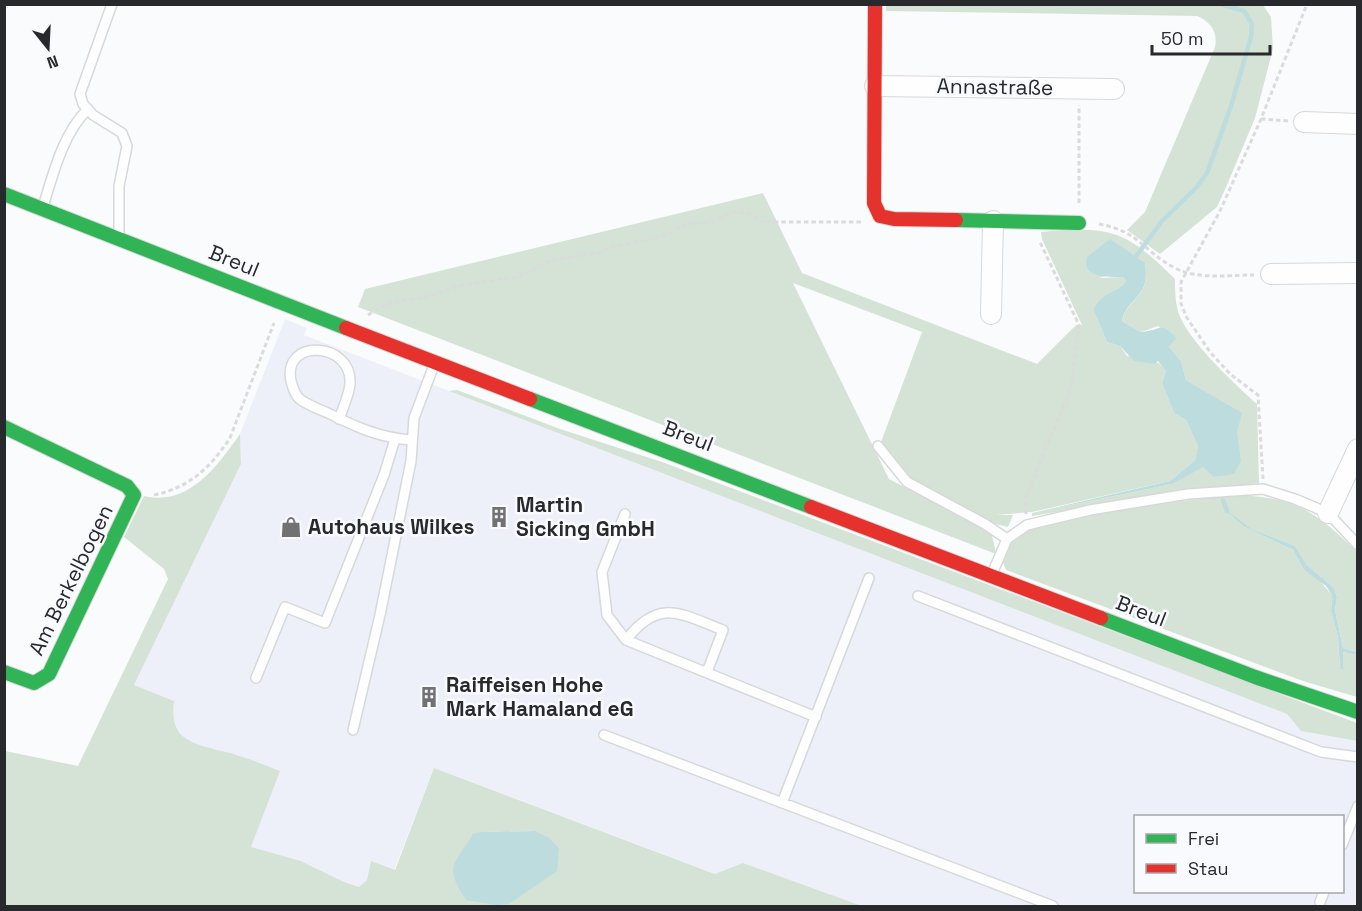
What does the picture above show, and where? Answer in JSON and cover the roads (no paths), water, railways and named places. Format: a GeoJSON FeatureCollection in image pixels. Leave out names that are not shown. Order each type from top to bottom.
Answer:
{"type":"FeatureCollection","features":[{"type":"Feature","properties":{"kind":"main road"},"geometry":{"type":"LineString","coordinates":[[875,4],[874,203],[880,216],[894,219],[1079,223]]}},
{"type":"Feature","properties":{"kind":"main road","name":"Breul"},"geometry":{"type":"LineString","coordinates":[[4,195],[435,363],[1255,677],[1358,712]]}},
{"type":"Feature","properties":{"kind":"main road","name":"Am Berkelbogen"},"geometry":{"type":"LineString","coordinates":[[4,427],[127,486],[134,495],[49,674],[34,683],[23,681],[4,672]]}},
{"type":"Feature","properties":{"kind":"street","name":"Annastraße"},"geometry":{"type":"LineString","coordinates":[[875,86],[1114,89]]}},
{"type":"Feature","properties":{"kind":"street"},"geometry":{"type":"LineString","coordinates":[[1304,122],[1358,124]]}},
{"type":"Feature","properties":{"kind":"street"},"geometry":{"type":"LineString","coordinates":[[991,314],[993,221]]}},
{"type":"Feature","properties":{"kind":"street"},"geometry":{"type":"LineString","coordinates":[[1271,274],[1358,273]]}},
{"type":"Feature","properties":{"kind":"street"},"geometry":{"type":"LineString","coordinates":[[1328,513],[1358,449]]}},
{"type":"Feature","properties":{"kind":"lane"},"geometry":{"type":"LineString","coordinates":[[112,4],[80,93],[83,104],[122,133],[125,139],[126,153],[119,186],[119,238]]}},
{"type":"Feature","properties":{"kind":"lane"},"geometry":{"type":"LineString","coordinates":[[43,209],[69,133],[77,119],[88,109]]}},
{"type":"Feature","properties":{"kind":"lane"},"geometry":{"type":"LineString","coordinates":[[339,419],[350,383],[347,369],[341,359],[329,352],[316,349],[303,352],[293,361],[290,375],[293,390],[300,400],[339,419],[363,430],[395,439],[412,440]]}},
{"type":"Feature","properties":{"kind":"lane"},"geometry":{"type":"LineString","coordinates":[[353,730],[380,615],[411,461],[414,418],[435,363]]}},
{"type":"Feature","properties":{"kind":"lane"},"geometry":{"type":"LineString","coordinates":[[256,678],[285,607],[326,623],[384,475],[395,439]]}},
{"type":"Feature","properties":{"kind":"lane"},"geometry":{"type":"LineString","coordinates":[[878,446],[907,482],[985,524],[1007,539]]}},
{"type":"Feature","properties":{"kind":"lane"},"geometry":{"type":"LineString","coordinates":[[991,576],[1007,539],[1027,525],[1078,512],[1188,494],[1263,489],[1328,513],[1358,545]]}},
{"type":"Feature","properties":{"kind":"lane"},"geometry":{"type":"LineString","coordinates":[[625,514],[602,573],[607,615],[626,640],[816,717]]}},
{"type":"Feature","properties":{"kind":"lane"},"geometry":{"type":"LineString","coordinates":[[782,803],[869,578]]}},
{"type":"Feature","properties":{"kind":"lane"},"geometry":{"type":"LineString","coordinates":[[918,596],[1321,752],[1358,757]]}},
{"type":"Feature","properties":{"kind":"lane"},"geometry":{"type":"LineString","coordinates":[[626,640],[640,621],[672,610],[723,630],[707,672]]}},
{"type":"Feature","properties":{"kind":"lane"},"geometry":{"type":"LineString","coordinates":[[604,735],[1053,906]]}},
{"type":"Feature","properties":{"kind":"lane"},"geometry":{"type":"LineString","coordinates":[[1344,840],[1358,806]]}},
{"type":"Feature","properties":{"kind":"lane"},"geometry":{"type":"LineString","coordinates":[[1320,902],[1323,893]]}},
{"type":"Feature","properties":{"kind":"water"},"geometry":{"type":"Polygon","coordinates":[[[1110,239],[1145,263],[1144,284],[1124,313],[1122,321],[1141,332],[1167,329],[1176,338],[1169,347],[1181,361],[1186,380],[1242,413],[1237,432],[1241,461],[1234,474],[1214,477],[1203,467],[1172,484],[1032,513],[1170,481],[1195,460],[1198,446],[1186,420],[1174,413],[1162,383],[1166,371],[1158,361],[1154,364],[1134,361],[1120,346],[1107,342],[1093,309],[1102,298],[1126,281],[1123,277],[1092,273],[1086,264],[1087,257],[1110,239]]]}},
{"type":"Feature","properties":{"kind":"water"},"geometry":{"type":"Polygon","coordinates":[[[1222,507],[1252,529],[1295,546],[1307,565],[1334,588],[1337,597],[1335,610],[1343,648],[1357,652],[1357,655],[1343,652],[1343,670],[1340,669],[1338,637],[1331,611],[1332,595],[1326,586],[1304,570],[1293,550],[1243,526],[1222,507]]]}},
{"type":"Feature","properties":{"kind":"water"},"geometry":{"type":"Polygon","coordinates":[[[536,831],[548,837],[559,848],[557,871],[509,904],[496,905],[466,900],[453,872],[456,860],[473,834],[536,831]]]}},
{"type":"Feature","properties":{"kind":"waterway"},"geometry":{"type":"LineString","coordinates":[[1137,255],[1162,221],[1196,188],[1207,173],[1231,106],[1251,37],[1252,24],[1244,11],[1221,4]]}},
{"type":"Feature","properties":{"kind":"waterway"},"geometry":{"type":"LineString","coordinates":[[1223,500],[1227,511]]}},
{"type":"Feature","properties":{"kind":"place","name":"Martin Sicking GmbH"},"geometry":{"type":"Point","coordinates":[499,517]}},
{"type":"Feature","properties":{"kind":"place","name":"Autohaus Wilkes"},"geometry":{"type":"Point","coordinates":[291,527]}},
{"type":"Feature","properties":{"kind":"place","name":"Raiffeisen Hohe Mark Hamaland eG"},"geometry":{"type":"Point","coordinates":[429,697]}}]}
